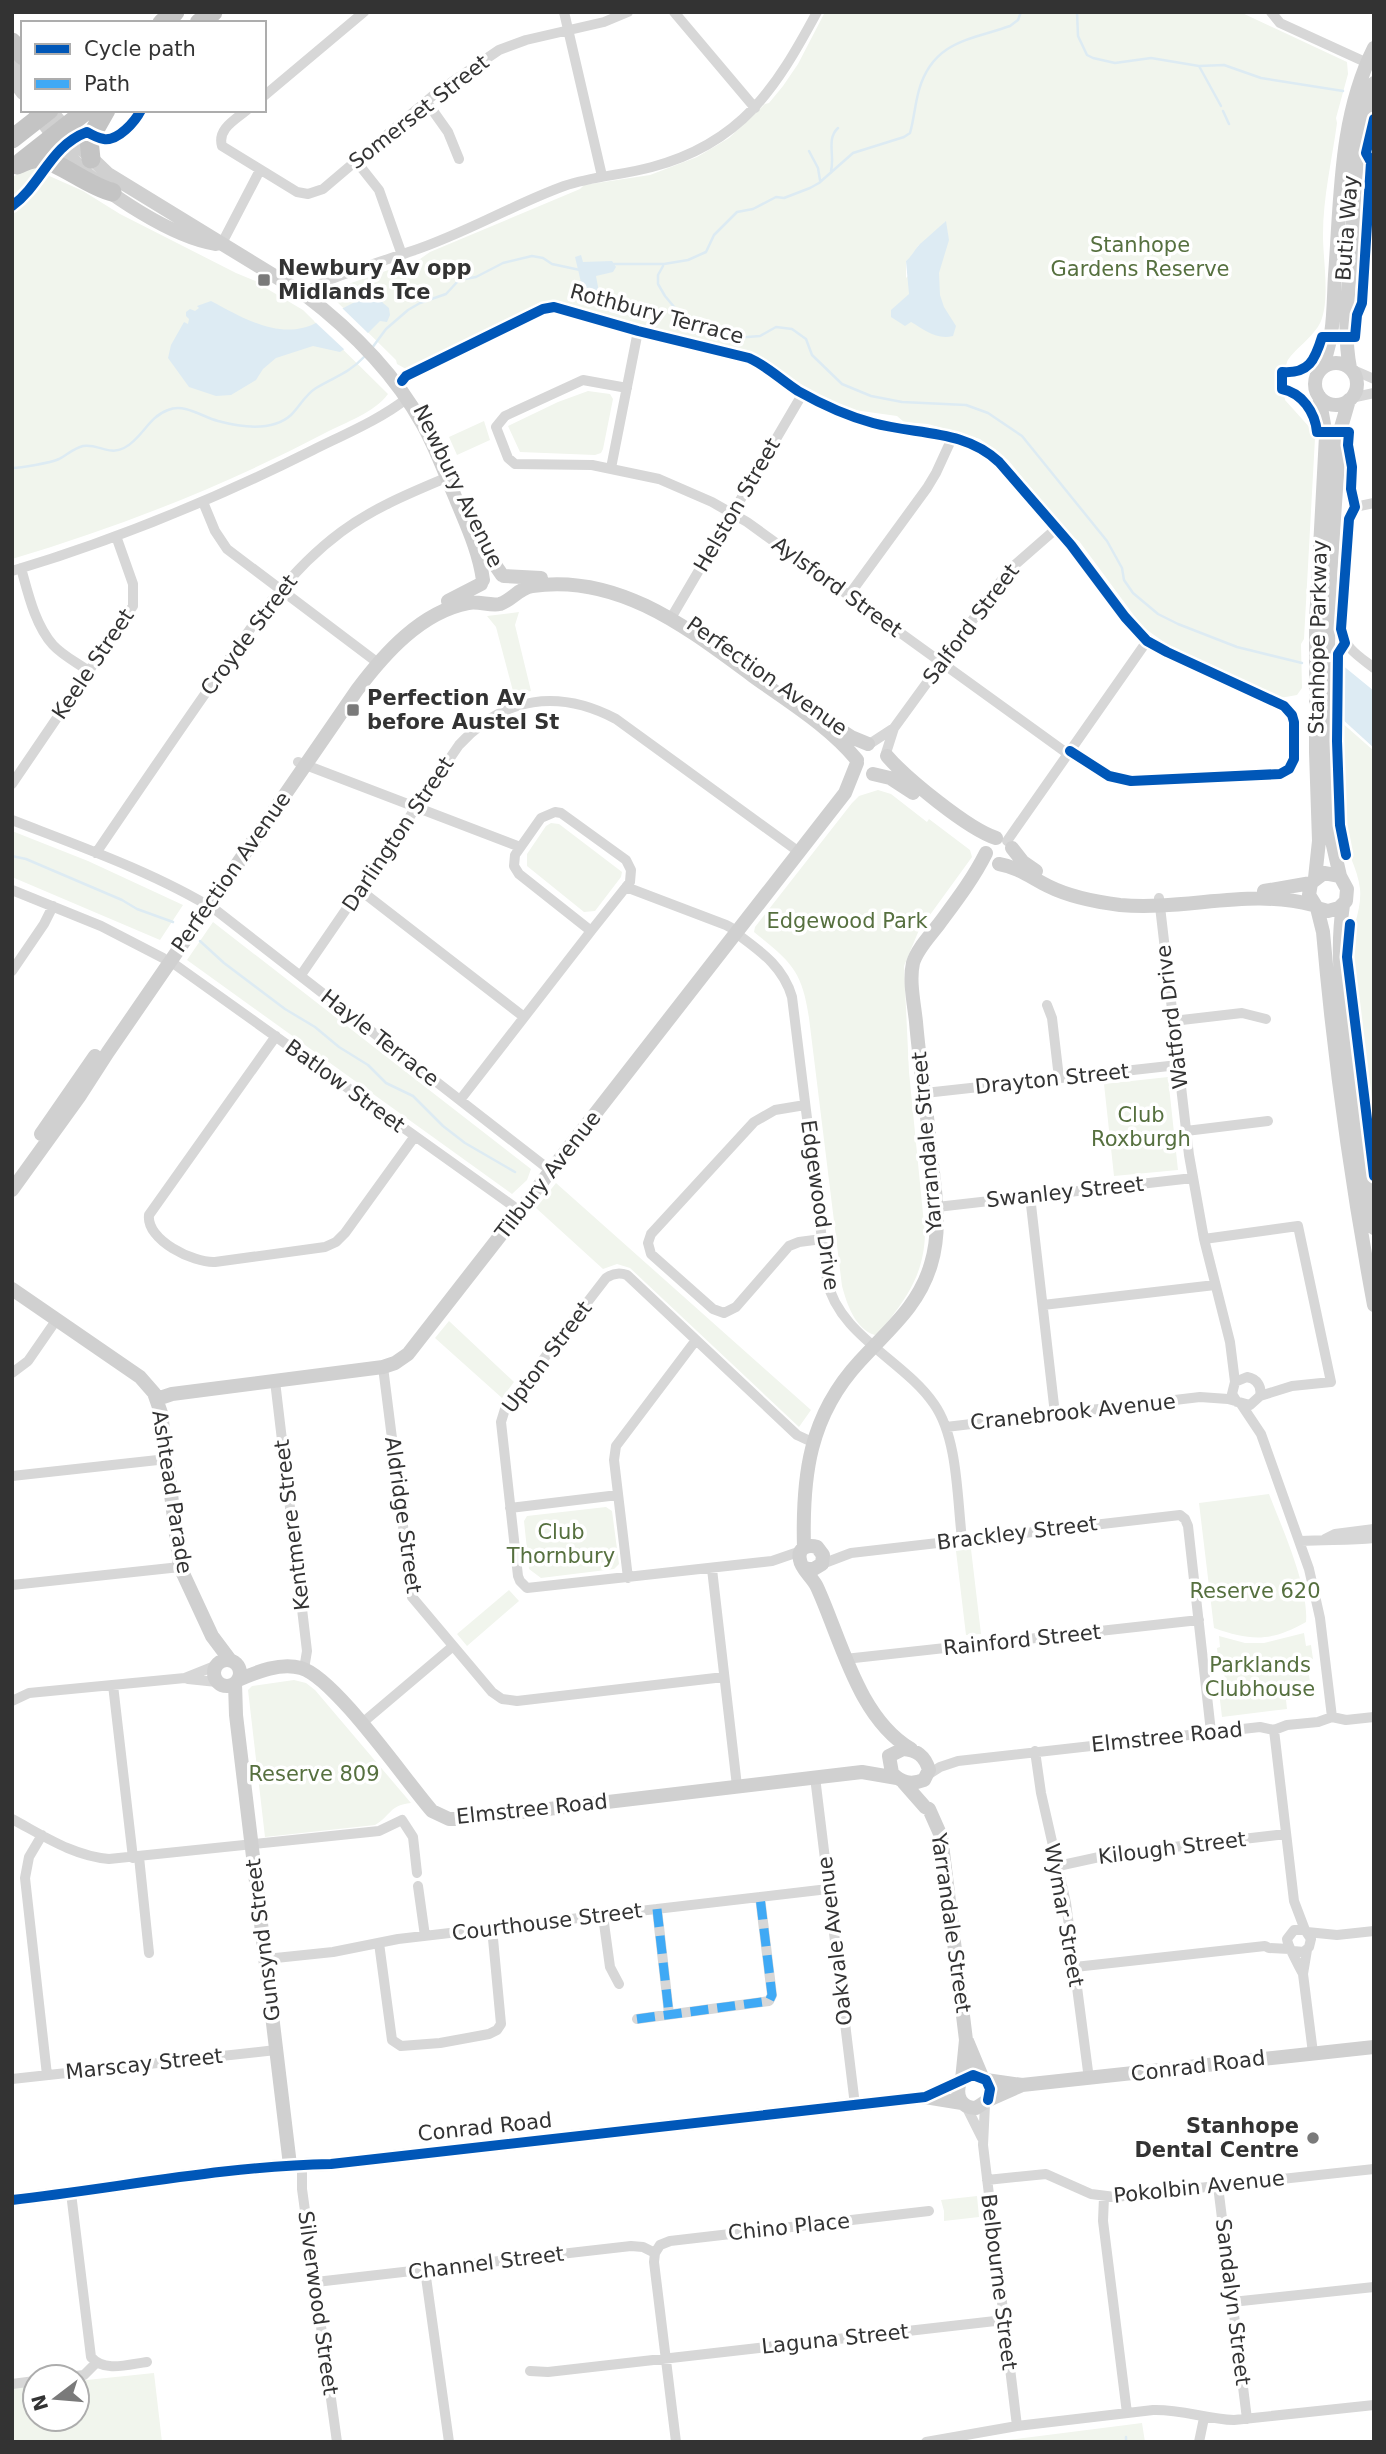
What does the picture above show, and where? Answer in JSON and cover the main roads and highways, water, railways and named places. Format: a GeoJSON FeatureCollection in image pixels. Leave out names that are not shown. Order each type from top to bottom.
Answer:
{"type":"FeatureCollection","features":[{"type":"Feature","properties":{"kind":"highway"},"geometry":{"type":"LineString","coordinates":[[12,139],[43,112]]}},
{"type":"Feature","properties":{"kind":"highway"},"geometry":{"type":"LineString","coordinates":[[15,167],[84,112]]}},
{"type":"Feature","properties":{"kind":"highway"},"geometry":{"type":"LineString","coordinates":[[91,159],[89,140],[105,112]]}},
{"type":"Feature","properties":{"kind":"highway"},"geometry":{"type":"LineString","coordinates":[[15,167],[32,159],[43,159],[91,186],[112,192]]}},
{"type":"Feature","properties":{"kind":"waterway"},"geometry":{"type":"LineString","coordinates":[[613,264],[664,264],[688,260],[706,252],[714,235],[737,212],[753,209],[776,197],[784,198],[810,188],[853,153],[904,137],[910,133],[919,90],[933,61],[943,52],[967,39],[1010,26],[1018,20],[1021,12]]}},
{"type":"Feature","properties":{"kind":"waterway"},"geometry":{"type":"LineString","coordinates":[[1077,12],[1078,36],[1087,55],[1093,58],[1115,63],[1151,58],[1199,66],[1224,65],[1261,78],[1343,91]]}},
{"type":"Feature","properties":{"kind":"waterway"},"geometry":{"type":"LineString","coordinates":[[1199,66],[1221,106]]}},
{"type":"Feature","properties":{"kind":"waterway"},"geometry":{"type":"LineString","coordinates":[[1223,111],[1229,124]]}},
{"type":"Feature","properties":{"kind":"waterway"},"geometry":{"type":"LineString","coordinates":[[831,171],[832,137],[838,128]]}},
{"type":"Feature","properties":{"kind":"waterway"},"geometry":{"type":"LineString","coordinates":[[809,151],[818,168],[820,180]]}},
{"type":"Feature","properties":{"kind":"waterway"},"geometry":{"type":"LineString","coordinates":[[372,348],[386,329],[408,310],[446,294],[459,280],[476,277],[503,263],[532,256],[580,270]]}},
{"type":"Feature","properties":{"kind":"waterway"},"geometry":{"type":"LineString","coordinates":[[663,266],[658,275],[658,284],[665,296],[675,308],[722,339],[760,336],[776,327],[792,329],[806,339],[812,355],[842,384],[871,396],[902,402],[966,405],[988,413],[1022,436],[1107,541],[1122,568],[1124,580],[1133,593],[1158,614],[1237,647],[1302,663]]}},
{"type":"Feature","properties":{"kind":"waterway"},"geometry":{"type":"LineString","coordinates":[[12,468],[55,461],[83,446],[119,450],[136,439],[161,413],[174,408],[187,409],[236,425],[256,427],[275,424],[291,415],[312,391],[347,371],[365,356]]}},
{"type":"Feature","properties":{"kind":"waterway"},"geometry":{"type":"LineString","coordinates":[[12,856],[26,859],[137,909],[173,922]]}},
{"type":"Feature","properties":{"kind":"waterway"},"geometry":{"type":"LineString","coordinates":[[200,941],[224,963],[285,1009],[368,1065],[386,1083],[413,1096],[443,1126],[465,1143],[515,1172]]}},
{"type":"Feature","properties":{"kind":"waterway"},"geometry":{"type":"LineString","coordinates":[[1126,2437],[1126,2442]]}},
{"type":"Feature","properties":{"kind":"place","name":"Newbury Av opp Midlands Tce"},"geometry":{"type":"Point","coordinates":[264,280]}},
{"type":"Feature","properties":{"kind":"place","name":"Perfection Av before Austel St"},"geometry":{"type":"Point","coordinates":[353,710]}},
{"type":"Feature","properties":{"kind":"place","name":"Stanhope Dental Centre"},"geometry":{"type":"Point","coordinates":[1313,2138]}},
{"type":"Feature","properties":{"kind":"park label","name":"Stanhope Gardens Reserve"},"geometry":{"type":"Point","coordinates":[1140,257]}},
{"type":"Feature","properties":{"kind":"park label","name":"Edgewood Park"},"geometry":{"type":"Point","coordinates":[847,921]}},
{"type":"Feature","properties":{"kind":"park label","name":"Club Roxburgh"},"geometry":{"type":"Point","coordinates":[1141,1127]}},
{"type":"Feature","properties":{"kind":"park label","name":"Club Thornbury"},"geometry":{"type":"Point","coordinates":[561,1544]}},
{"type":"Feature","properties":{"kind":"park label","name":"Reserve 620"},"geometry":{"type":"Point","coordinates":[1255,1591]}},
{"type":"Feature","properties":{"kind":"park label","name":"Parklands Clubhouse"},"geometry":{"type":"Point","coordinates":[1260,1677]}},
{"type":"Feature","properties":{"kind":"park label","name":"Reserve 809"},"geometry":{"type":"Point","coordinates":[314,1774]}}]}
